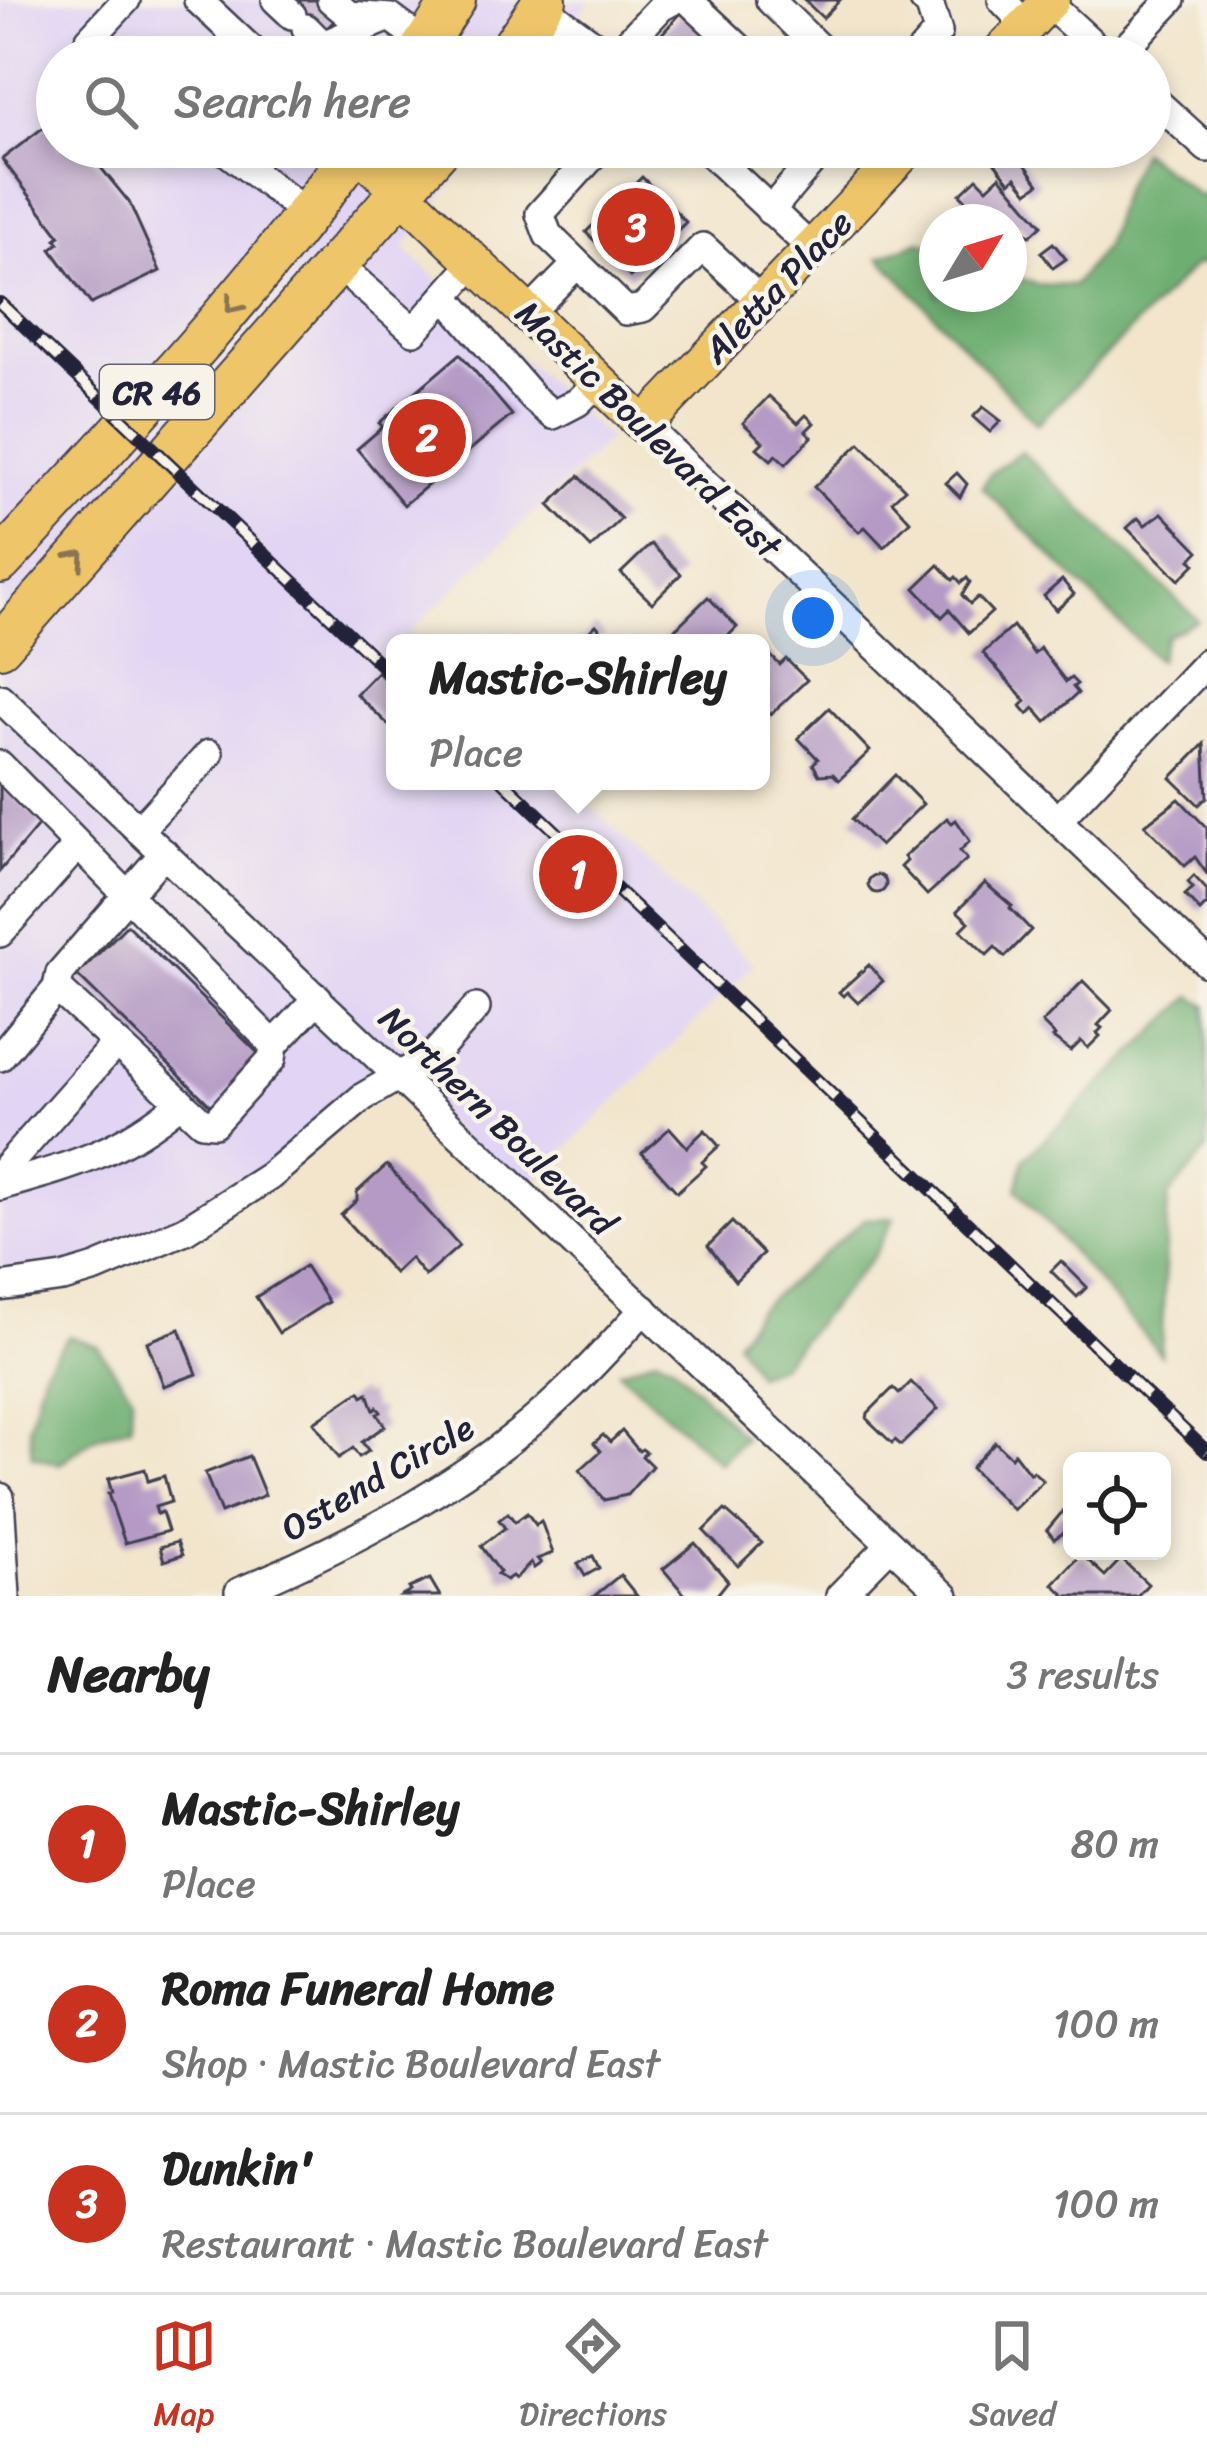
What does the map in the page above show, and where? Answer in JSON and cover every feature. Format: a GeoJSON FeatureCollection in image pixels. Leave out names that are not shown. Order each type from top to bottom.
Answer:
{"type":"FeatureCollection","features":[{"type":"Feature","properties":{"kind":"highway"},"geometry":{"type":"LineString","coordinates":[[520,36],[543,3]]}},
{"type":"Feature","properties":{"kind":"highway","name":"CR 46"},"geometry":{"type":"LineString","coordinates":[[0,562],[204,339],[308,215],[341,168]]}},
{"type":"Feature","properties":{"kind":"highway","name":"CR 46"},"geometry":{"type":"LineString","coordinates":[[0,646],[423,168]]}},
{"type":"Feature","properties":{"kind":"main road"},"geometry":{"type":"LineString","coordinates":[[1011,36],[1032,7]]}},
{"type":"Feature","properties":{"kind":"main road","name":"Mastic Boulevard East"},"geometry":{"type":"LineString","coordinates":[[375,168],[644,425]]}},
{"type":"Feature","properties":{"kind":"main road","name":"Aletta Place"},"geometry":{"type":"LineString","coordinates":[[644,425],[812,249],[880,168]]}},
{"type":"Feature","properties":{"kind":"street"},"geometry":{"type":"LineString","coordinates":[[93,36],[126,0]]}},
{"type":"Feature","properties":{"kind":"street"},"geometry":{"type":"LineString","coordinates":[[198,0],[237,36]]}},
{"type":"Feature","properties":{"kind":"street"},"geometry":{"type":"LineString","coordinates":[[332,0],[349,15],[393,9],[433,33]]}},
{"type":"Feature","properties":{"kind":"street"},"geometry":{"type":"LineString","coordinates":[[633,36],[674,0]]}},
{"type":"Feature","properties":{"kind":"street"},"geometry":{"type":"LineString","coordinates":[[688,0],[726,36]]}},
{"type":"Feature","properties":{"kind":"street"},"geometry":{"type":"LineString","coordinates":[[770,0],[807,36]]}},
{"type":"Feature","properties":{"kind":"street"},"geometry":{"type":"LineString","coordinates":[[924,0],[938,32],[934,36]]}},
{"type":"Feature","properties":{"kind":"street"},"geometry":{"type":"LineString","coordinates":[[1137,36],[1171,0]]}},
{"type":"Feature","properties":{"kind":"street"},"geometry":{"type":"LineString","coordinates":[[543,3],[586,36]]}},
{"type":"Feature","properties":{"kind":"street"},"geometry":{"type":"LineString","coordinates":[[1032,7],[1076,36]]}},
{"type":"Feature","properties":{"kind":"street"},"geometry":{"type":"LineString","coordinates":[[340,36],[393,9]]}},
{"type":"Feature","properties":{"kind":"street"},"geometry":{"type":"LineString","coordinates":[[291,14],[314,36]]}},
{"type":"Feature","properties":{"kind":"street"},"geometry":{"type":"LineString","coordinates":[[1171,110],[1201,130]]}},
{"type":"Feature","properties":{"kind":"street"},"geometry":{"type":"LineString","coordinates":[[248,168],[308,215]]}},
{"type":"Feature","properties":{"kind":"street"},"geometry":{"type":"LineString","coordinates":[[582,168],[540,214],[548,236],[626,311],[643,308],[703,247],[762,302]]}},
{"type":"Feature","properties":{"kind":"street"},"geometry":{"type":"LineString","coordinates":[[726,168],[812,249]]}},
{"type":"Feature","properties":{"kind":"street"},"geometry":{"type":"LineString","coordinates":[[770,211],[806,168]]}},
{"type":"Feature","properties":{"kind":"street"},"geometry":{"type":"LineString","coordinates":[[338,265],[414,331],[474,263]]}},
{"type":"Feature","properties":{"kind":"street"},"geometry":{"type":"LineString","coordinates":[[528,314],[577,264]]}},
{"type":"Feature","properties":{"kind":"street"},"geometry":{"type":"LineString","coordinates":[[445,296],[553,415],[578,402],[599,381]]}},
{"type":"Feature","properties":{"kind":"street","name":"Mastic Boulevard East"},"geometry":{"type":"LineString","coordinates":[[644,425],[1207,963]]}},
{"type":"Feature","properties":{"kind":"street"},"geometry":{"type":"LineString","coordinates":[[1059,819],[1207,662]]}},
{"type":"Feature","properties":{"kind":"street","name":"Northern Boulevard"},"geometry":{"type":"LineString","coordinates":[[0,698],[945,1596]]}},
{"type":"Feature","properties":{"kind":"street"},"geometry":{"type":"LineString","coordinates":[[140,830],[209,754]]}},
{"type":"Feature","properties":{"kind":"street"},"geometry":{"type":"LineString","coordinates":[[0,765],[274,1045]]}},
{"type":"Feature","properties":{"kind":"street"},"geometry":{"type":"LineString","coordinates":[[0,933],[78,845]]}},
{"type":"Feature","properties":{"kind":"street"},"geometry":{"type":"LineString","coordinates":[[0,1057],[57,988],[60,973],[164,853]]}},
{"type":"Feature","properties":{"kind":"street"},"geometry":{"type":"LineString","coordinates":[[57,988],[202,1122],[214,1123],[272,1059],[274,1045],[318,998]]}},
{"type":"Feature","properties":{"kind":"street"},"geometry":{"type":"LineString","coordinates":[[0,1287],[96,1268],[185,1230],[270,1176],[363,1097],[434,1056],[476,1008]]}},
{"type":"Feature","properties":{"kind":"street"},"geometry":{"type":"LineString","coordinates":[[0,1174],[116,1043]]}},
{"type":"Feature","properties":{"kind":"street"},"geometry":{"type":"LineString","coordinates":[[0,1186],[81,1163],[143,1134],[181,1102]]}},
{"type":"Feature","properties":{"kind":"street","name":"Ostend Circle"},"geometry":{"type":"LineString","coordinates":[[238,1592],[341,1546],[475,1466],[560,1397],[644,1310]]}},
{"type":"Feature","properties":{"kind":"street"},"geometry":{"type":"LineString","coordinates":[[0,1496],[6,1596]]}},
{"type":"Feature","properties":{"kind":"street"},"geometry":{"type":"LineString","coordinates":[[840,1596],[890,1545]]}},
{"type":"Feature","properties":{"kind":"shaded area"},"geometry":{"type":"Polygon","coordinates":[[[0,0],[591,0],[565,36],[36,36],[36,168],[464,168],[403,248],[609,439],[412,634],[386,634],[386,790],[573,790],[754,964],[521,1193],[398,1076],[185,1230],[0,1287],[0,0]]]}},
{"type":"Feature","properties":{"kind":"green space"},"geometry":{"type":"Polygon","coordinates":[[[1133,168],[1163,168],[1200,197],[1207,194],[1207,263],[1195,265],[1037,424],[932,312],[1027,312],[1027,281],[1073,286],[1104,247],[1133,168]]]}},
{"type":"Feature","properties":{"kind":"green space"},"geometry":{"type":"Polygon","coordinates":[[[919,241],[919,298],[880,257],[919,241]]]}},
{"type":"Feature","properties":{"kind":"green space"},"geometry":{"type":"Polygon","coordinates":[[[1021,451],[1198,620],[1166,636],[1158,661],[982,487],[991,473],[1021,451]]]}},
{"type":"Feature","properties":{"kind":"green space"},"geometry":{"type":"Polygon","coordinates":[[[1192,996],[1207,1005],[1207,1150],[1168,1197],[1161,1355],[1017,1189],[1024,1159],[1192,996]]]}},
{"type":"Feature","properties":{"kind":"green space"},"geometry":{"type":"Polygon","coordinates":[[[894,1218],[873,1257],[779,1366],[756,1374],[736,1341],[759,1308],[865,1219],[894,1218]]]}},
{"type":"Feature","properties":{"kind":"green space"},"geometry":{"type":"Polygon","coordinates":[[[69,1336],[97,1346],[132,1395],[131,1425],[94,1438],[59,1464],[32,1456],[29,1426],[44,1368],[69,1336]]]}},
{"type":"Feature","properties":{"kind":"green space"},"geometry":{"type":"Polygon","coordinates":[[[656,1357],[672,1363],[744,1438],[719,1463],[619,1371],[656,1357]]]}},
{"type":"Feature","properties":{"kind":"building"},"geometry":{"type":"Polygon","coordinates":[[[289,0],[332,0],[335,20],[322,33],[298,36],[285,23],[289,0]]]}},
{"type":"Feature","properties":{"kind":"building"},"geometry":{"type":"Polygon","coordinates":[[[804,0],[840,0],[823,18],[804,0]]]}},
{"type":"Feature","properties":{"kind":"building"},"geometry":{"type":"Polygon","coordinates":[[[682,12],[708,36],[660,36],[682,12]]]}},
{"type":"Feature","properties":{"kind":"building"},"geometry":{"type":"Polygon","coordinates":[[[36,133],[36,168],[101,168],[129,202],[160,271],[91,304],[51,249],[60,236],[2,159],[36,133]]]}},
{"type":"Feature","properties":{"kind":"building"},"geometry":{"type":"Polygon","coordinates":[[[999,168],[1028,168],[1039,184],[1028,192],[1016,177],[1010,182],[999,168]]]}},
{"type":"Feature","properties":{"kind":"building"},"geometry":{"type":"Polygon","coordinates":[[[1000,176],[1024,204],[969,204],[960,194],[977,178],[987,188],[1000,176]]]}},
{"type":"Feature","properties":{"kind":"building"},"geometry":{"type":"Polygon","coordinates":[[[642,177],[686,222],[630,277],[586,232],[642,177]]]}},
{"type":"Feature","properties":{"kind":"building"},"geometry":{"type":"Polygon","coordinates":[[[1027,208],[1042,225],[1030,236],[1027,233],[1027,208]]]}},
{"type":"Feature","properties":{"kind":"building"},"geometry":{"type":"Polygon","coordinates":[[[1053,243],[1066,259],[1053,268],[1041,252],[1053,243]]]}},
{"type":"Feature","properties":{"kind":"building"},"geometry":{"type":"Polygon","coordinates":[[[460,354],[512,415],[404,505],[357,449],[383,427],[379,423],[460,354]]]}},
{"type":"Feature","properties":{"kind":"building"},"geometry":{"type":"Polygon","coordinates":[[[769,396],[798,423],[806,415],[814,423],[806,431],[812,437],[786,464],[776,455],[771,460],[757,448],[763,442],[743,423],[769,396]]]}},
{"type":"Feature","properties":{"kind":"building"},"geometry":{"type":"Polygon","coordinates":[[[983,407],[1001,421],[990,432],[973,417],[983,407]]]}},
{"type":"Feature","properties":{"kind":"building"},"geometry":{"type":"Polygon","coordinates":[[[860,443],[905,489],[892,501],[910,521],[884,547],[865,527],[859,532],[814,487],[860,443]]]}},
{"type":"Feature","properties":{"kind":"building"},"geometry":{"type":"Polygon","coordinates":[[[957,473],[967,484],[960,497],[946,483],[957,473]]]}},
{"type":"Feature","properties":{"kind":"building"},"geometry":{"type":"Polygon","coordinates":[[[579,476],[621,519],[591,548],[549,505],[579,476]]]}},
{"type":"Feature","properties":{"kind":"building"},"geometry":{"type":"Polygon","coordinates":[[[1162,513],[1199,551],[1191,559],[1195,564],[1179,580],[1127,528],[1138,518],[1145,525],[1162,513]]]}},
{"type":"Feature","properties":{"kind":"building"},"geometry":{"type":"Polygon","coordinates":[[[651,544],[681,574],[652,603],[621,573],[651,544]]]}},
{"type":"Feature","properties":{"kind":"building"},"geometry":{"type":"Polygon","coordinates":[[[939,565],[953,580],[956,577],[961,583],[967,578],[970,582],[962,595],[970,604],[978,597],[992,612],[969,633],[949,610],[942,617],[915,588],[939,565]]]}},
{"type":"Feature","properties":{"kind":"building"},"geometry":{"type":"Polygon","coordinates":[[[1062,580],[1074,594],[1056,610],[1044,596],[1062,580]]]}},
{"type":"Feature","properties":{"kind":"building"},"geometry":{"type":"Polygon","coordinates":[[[708,597],[737,627],[730,634],[670,634],[708,597]]]}},
{"type":"Feature","properties":{"kind":"building"},"geometry":{"type":"Polygon","coordinates":[[[1013,626],[1034,654],[1040,648],[1066,682],[1071,678],[1077,684],[1073,687],[1078,693],[1046,722],[1034,708],[1028,714],[1021,706],[1026,701],[983,653],[1013,626]]]}},
{"type":"Feature","properties":{"kind":"building"},"geometry":{"type":"Polygon","coordinates":[[[770,655],[780,665],[786,659],[807,680],[771,714],[770,655]]]}},
{"type":"Feature","properties":{"kind":"building"},"geometry":{"type":"Polygon","coordinates":[[[377,672],[386,680],[386,722],[356,694],[377,672]]]}},
{"type":"Feature","properties":{"kind":"building"},"geometry":{"type":"Polygon","coordinates":[[[829,708],[870,751],[839,780],[833,774],[819,775],[813,764],[818,759],[798,738],[829,708]]]}},
{"type":"Feature","properties":{"kind":"building"},"geometry":{"type":"Polygon","coordinates":[[[1204,744],[1207,797],[1199,805],[1171,778],[1204,744]]]}},
{"type":"Feature","properties":{"kind":"building"},"geometry":{"type":"Polygon","coordinates":[[[895,775],[923,804],[880,846],[852,819],[895,775]]]}},
{"type":"Feature","properties":{"kind":"building"},"geometry":{"type":"Polygon","coordinates":[[[0,785],[42,821],[0,871],[0,785]]]}},
{"type":"Feature","properties":{"kind":"building"},"geometry":{"type":"Polygon","coordinates":[[[1179,799],[1207,828],[1207,874],[1195,857],[1185,866],[1145,825],[1179,799]]]}},
{"type":"Feature","properties":{"kind":"building"},"geometry":{"type":"Polygon","coordinates":[[[947,818],[952,823],[956,820],[970,841],[960,851],[967,859],[927,895],[901,867],[907,861],[904,857],[947,818]]]}},
{"type":"Feature","properties":{"kind":"building"},"geometry":{"type":"Polygon","coordinates":[[[568,854],[598,883],[588,894],[557,865],[568,854]]]}},
{"type":"Feature","properties":{"kind":"building"},"geometry":{"type":"Polygon","coordinates":[[[877,875],[886,884],[877,893],[868,884],[877,875]]]}},
{"type":"Feature","properties":{"kind":"building"},"geometry":{"type":"Polygon","coordinates":[[[1194,876],[1207,890],[1207,904],[1200,911],[1185,895],[1193,888],[1188,882],[1194,876]]]}},
{"type":"Feature","properties":{"kind":"building"},"geometry":{"type":"Polygon","coordinates":[[[985,883],[1031,930],[1005,957],[995,947],[987,955],[961,930],[969,922],[957,911],[985,883]]]}},
{"type":"Feature","properties":{"kind":"building"},"geometry":{"type":"Polygon","coordinates":[[[127,925],[261,1056],[212,1107],[77,975],[127,925]]]}},
{"type":"Feature","properties":{"kind":"building"},"geometry":{"type":"Polygon","coordinates":[[[869,965],[883,981],[858,1003],[847,992],[843,996],[839,992],[869,965]]]}},
{"type":"Feature","properties":{"kind":"building"},"geometry":{"type":"Polygon","coordinates":[[[1083,981],[1112,1010],[1098,1025],[1100,1036],[1088,1048],[1081,1041],[1071,1051],[1042,1023],[1083,981]]]}},
{"type":"Feature","properties":{"kind":"building"},"geometry":{"type":"Polygon","coordinates":[[[670,1128],[687,1147],[705,1130],[719,1146],[702,1162],[706,1166],[677,1192],[642,1153],[670,1128]]]}},
{"type":"Feature","properties":{"kind":"building"},"geometry":{"type":"Polygon","coordinates":[[[387,1165],[459,1246],[425,1276],[410,1258],[394,1273],[341,1215],[357,1200],[357,1192],[387,1165]]]}},
{"type":"Feature","properties":{"kind":"building"},"geometry":{"type":"Polygon","coordinates":[[[732,1222],[763,1254],[735,1281],[708,1246],[732,1222]]]}},
{"type":"Feature","properties":{"kind":"building"},"geometry":{"type":"Polygon","coordinates":[[[1061,1261],[1087,1287],[1077,1297],[1051,1271],[1061,1261]]]}},
{"type":"Feature","properties":{"kind":"building"},"geometry":{"type":"Polygon","coordinates":[[[305,1266],[328,1302],[279,1333],[256,1297],[305,1266]]]}},
{"type":"Feature","properties":{"kind":"building"},"geometry":{"type":"Polygon","coordinates":[[[180,1329],[197,1374],[164,1386],[147,1342],[180,1329]]]}},
{"type":"Feature","properties":{"kind":"building"},"geometry":{"type":"Polygon","coordinates":[[[911,1382],[938,1409],[901,1445],[892,1443],[867,1419],[868,1413],[893,1388],[899,1394],[911,1382]]]}},
{"type":"Feature","properties":{"kind":"building"},"geometry":{"type":"Polygon","coordinates":[[[360,1391],[363,1396],[368,1393],[385,1426],[362,1442],[369,1451],[359,1457],[353,1448],[339,1458],[314,1422],[360,1391]]]}},
{"type":"Feature","properties":{"kind":"building"},"geometry":{"type":"Polygon","coordinates":[[[622,1431],[639,1451],[646,1452],[642,1456],[652,1466],[627,1495],[604,1500],[580,1470],[601,1451],[594,1443],[603,1435],[610,1442],[622,1431]]]}},
{"type":"Feature","properties":{"kind":"building"},"geometry":{"type":"Polygon","coordinates":[[[995,1442],[1043,1481],[1013,1510],[971,1468],[995,1442]]]}},
{"type":"Feature","properties":{"kind":"building"},"geometry":{"type":"Polygon","coordinates":[[[249,1456],[265,1495],[221,1513],[205,1473],[249,1456]]]}},
{"type":"Feature","properties":{"kind":"building"},"geometry":{"type":"Polygon","coordinates":[[[145,1469],[148,1481],[164,1476],[171,1502],[155,1507],[157,1514],[162,1512],[168,1531],[125,1543],[108,1494],[112,1493],[108,1479],[145,1469]]]}},
{"type":"Feature","properties":{"kind":"building"},"geometry":{"type":"Polygon","coordinates":[[[725,1510],[762,1543],[738,1566],[704,1531],[725,1510]]]}},
{"type":"Feature","properties":{"kind":"building"},"geometry":{"type":"Polygon","coordinates":[[[1063,1511],[1063,1533],[1054,1539],[1047,1530],[1063,1511]]]}},
{"type":"Feature","properties":{"kind":"building"},"geometry":{"type":"Polygon","coordinates":[[[508,1513],[515,1522],[527,1513],[536,1525],[541,1521],[553,1553],[537,1559],[541,1563],[534,1568],[531,1563],[515,1579],[506,1580],[497,1574],[481,1546],[505,1528],[499,1520],[508,1513]]]}},
{"type":"Feature","properties":{"kind":"building"},"geometry":{"type":"Polygon","coordinates":[[[177,1542],[182,1555],[164,1561],[160,1547],[177,1542]]]}},
{"type":"Feature","properties":{"kind":"building"},"geometry":{"type":"Polygon","coordinates":[[[695,1543],[728,1581],[716,1596],[686,1596],[663,1569],[695,1543]]]}},
{"type":"Feature","properties":{"kind":"building"},"geometry":{"type":"Polygon","coordinates":[[[593,1556],[599,1568],[585,1576],[578,1564],[593,1556]]]}},
{"type":"Feature","properties":{"kind":"building"},"geometry":{"type":"Polygon","coordinates":[[[1075,1560],[1088,1560],[1105,1576],[1122,1560],[1148,1584],[1137,1596],[1066,1596],[1053,1584],[1075,1560]]]}},
{"type":"Feature","properties":{"kind":"building"},"geometry":{"type":"Polygon","coordinates":[[[620,1575],[637,1596],[594,1596],[620,1575]]]}},
{"type":"Feature","properties":{"kind":"building"},"geometry":{"type":"Polygon","coordinates":[[[430,1579],[440,1596],[402,1596],[409,1588],[430,1579]]]}},
{"type":"Feature","properties":{"kind":"railway"},"geometry":{"type":"LineString","coordinates":[[0,303],[386,669]]}},
{"type":"Feature","properties":{"kind":"railway"},"geometry":{"type":"LineString","coordinates":[[512,790],[1207,1452]]}},
{"type":"Feature","properties":{"kind":"place","name":"Dunkin'"},"geometry":{"type":"Point","coordinates":[636,227]}},
{"type":"Feature","properties":{"kind":"place","name":"Roma Funeral Home"},"geometry":{"type":"Point","coordinates":[427,438]}},
{"type":"Feature","properties":{"kind":"place","name":"Mastic-Shirley"},"geometry":{"type":"Point","coordinates":[578,874]}}]}
